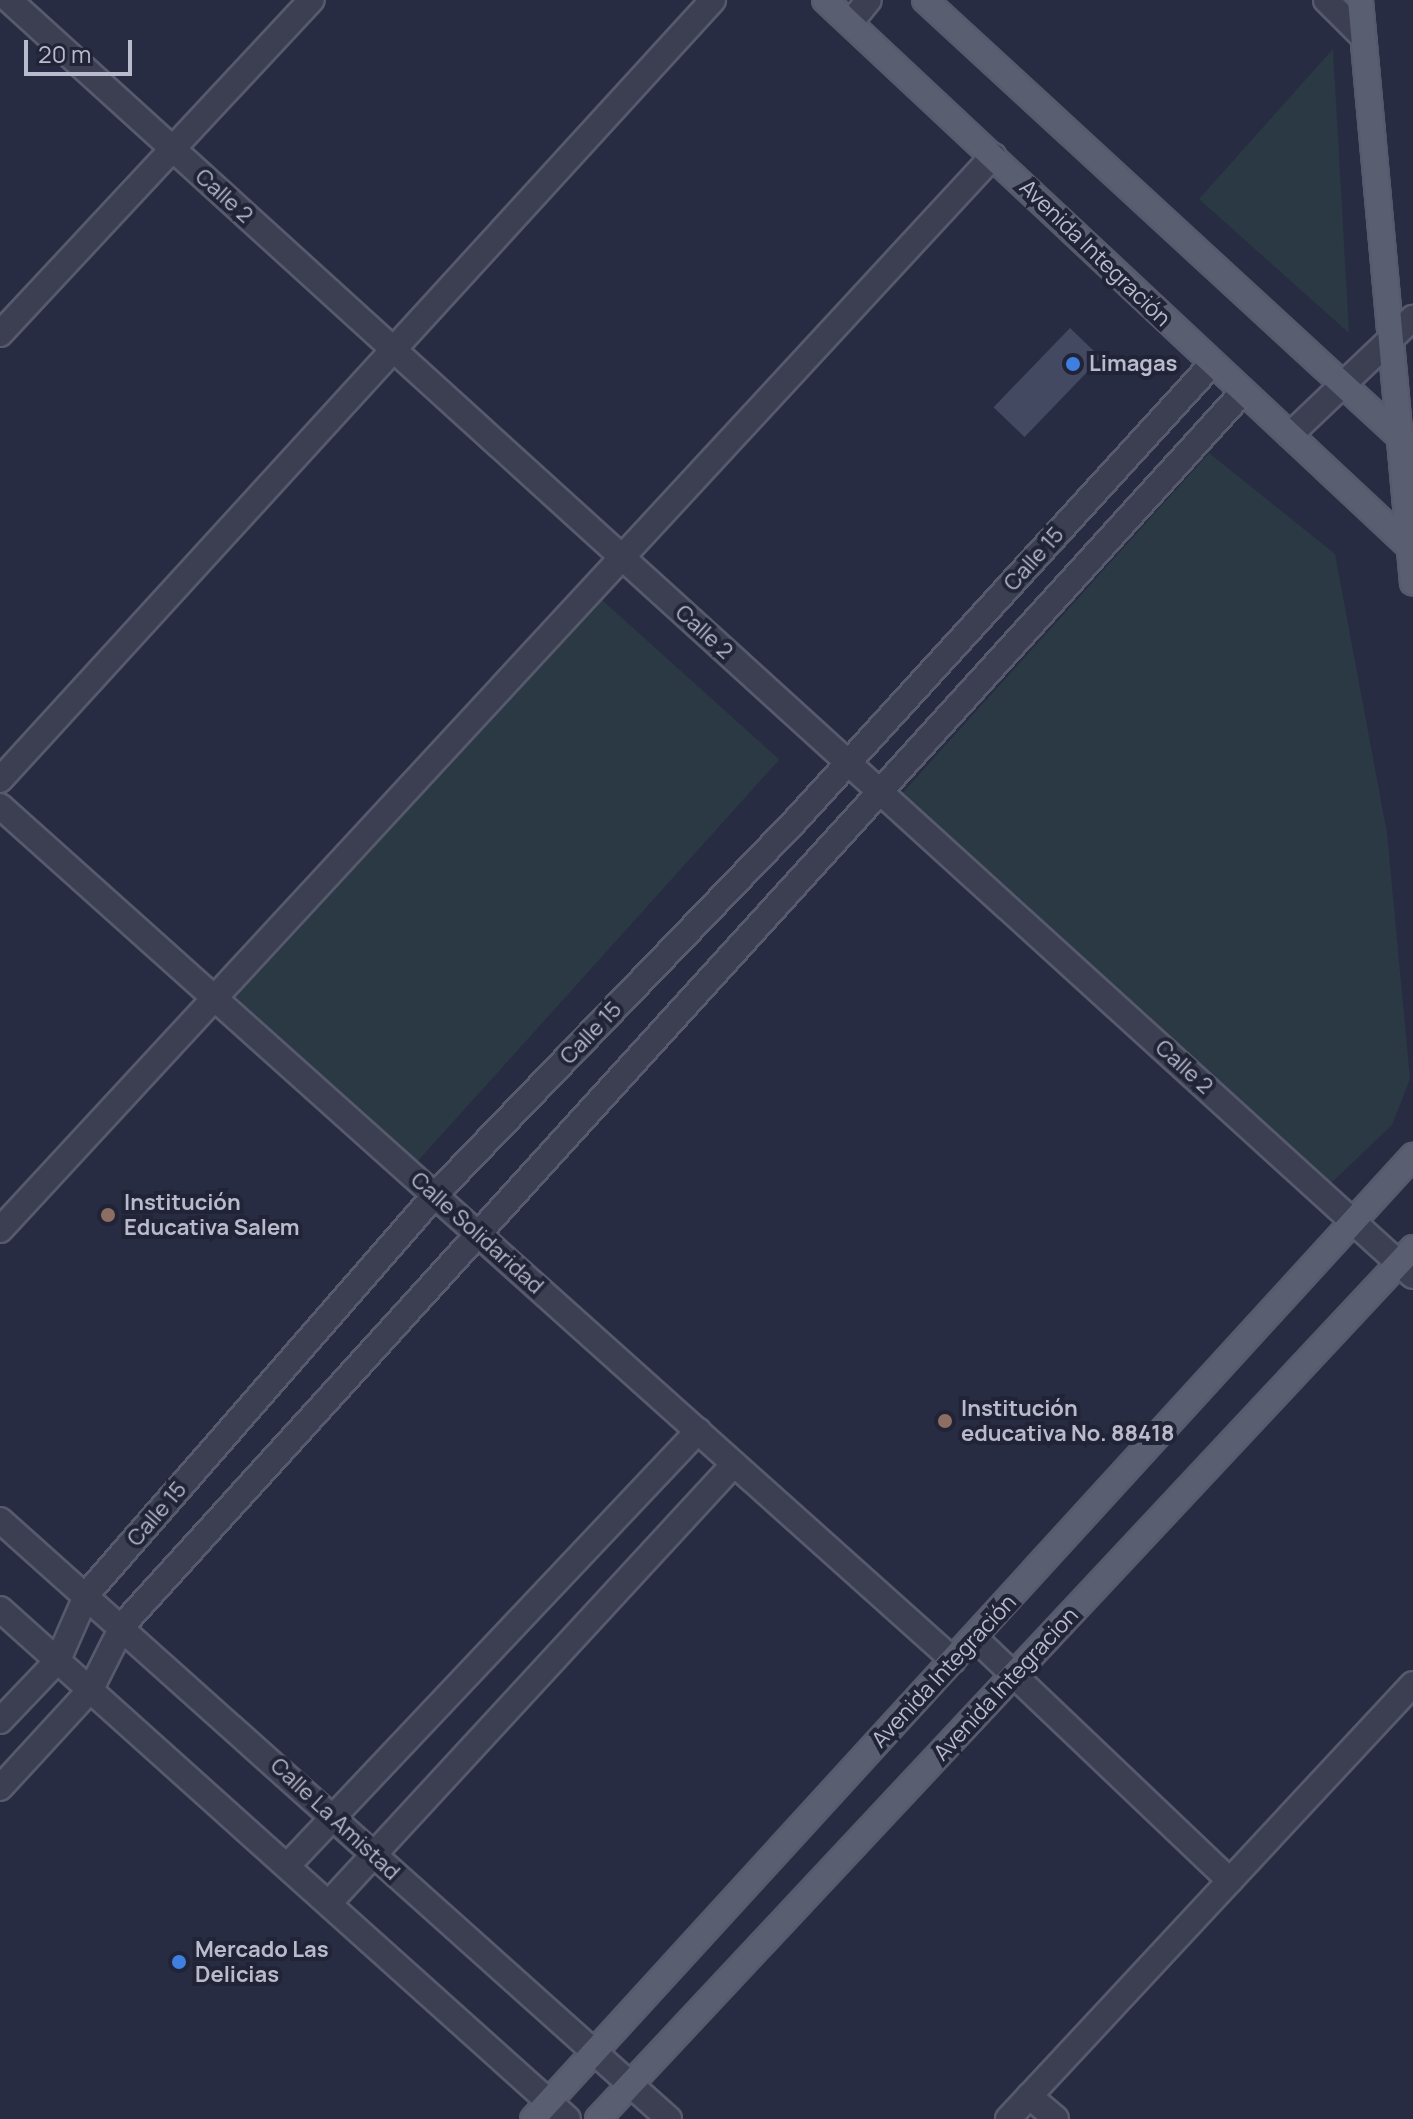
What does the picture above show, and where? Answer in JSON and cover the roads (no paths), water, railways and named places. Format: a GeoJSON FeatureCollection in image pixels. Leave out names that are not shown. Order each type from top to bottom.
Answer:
{"type":"FeatureCollection","features":[{"type":"Feature","properties":{"kind":"main road","name":"Avenida Integración"},"geometry":{"type":"LineString","coordinates":[[825,0],[1211,365],[1411,548]]}},
{"type":"Feature","properties":{"kind":"main road"},"geometry":{"type":"LineString","coordinates":[[925,0],[1339,387],[1406,444]]}},
{"type":"Feature","properties":{"kind":"main road"},"geometry":{"type":"LineString","coordinates":[[1360,0],[1390,341],[1406,444],[1413,583]]}},
{"type":"Feature","properties":{"kind":"main road","name":"Avenida Integración"},"geometry":{"type":"LineString","coordinates":[[542,2110],[1413,1156]]}},
{"type":"Feature","properties":{"kind":"main road","name":"Avenida Integracion"},"geometry":{"type":"LineString","coordinates":[[598,2119],[1014,1675],[1409,1262]]}},
{"type":"Feature","properties":{"kind":"street","name":"Calle 2"},"geometry":{"type":"LineString","coordinates":[[9,0],[1354,1222],[1409,1262]]}},
{"type":"Feature","properties":{"kind":"street"},"geometry":{"type":"LineString","coordinates":[[0,334],[312,0]]}},
{"type":"Feature","properties":{"kind":"street"},"geometry":{"type":"LineString","coordinates":[[0,780],[713,0]]}},
{"type":"Feature","properties":{"kind":"street"},"geometry":{"type":"LineString","coordinates":[[851,22],[869,0]]}},
{"type":"Feature","properties":{"kind":"street"},"geometry":{"type":"LineString","coordinates":[[1326,0],[1362,36]]}},
{"type":"Feature","properties":{"kind":"street"},"geometry":{"type":"LineString","coordinates":[[0,1230],[993,156]]}},
{"type":"Feature","properties":{"kind":"street"},"geometry":{"type":"LineString","coordinates":[[1290,435],[1413,318]]}},
{"type":"Feature","properties":{"kind":"street","name":"Calle 15"},"geometry":{"type":"LineString","coordinates":[[0,1721],[58,1660],[87,1594],[435,1195],[848,763],[1211,365]]}},
{"type":"Feature","properties":{"kind":"street"},"geometry":{"type":"LineString","coordinates":[[0,1788],[91,1689],[123,1625],[883,794],[1242,393]]}},
{"type":"Feature","properties":{"kind":"street","name":"Calle Solidaridad"},"geometry":{"type":"LineString","coordinates":[[0,806],[953,1660]]}},
{"type":"Feature","properties":{"kind":"street"},"geometry":{"type":"LineString","coordinates":[[289,1864],[698,1431]]}},
{"type":"Feature","properties":{"kind":"street"},"geometry":{"type":"LineString","coordinates":[[331,1901],[734,1464]]}},
{"type":"Feature","properties":{"kind":"street","name":"Calle La Amistad"},"geometry":{"type":"LineString","coordinates":[[0,1520],[123,1625],[372,1854],[669,2119]]}},
{"type":"Feature","properties":{"kind":"street"},"geometry":{"type":"LineString","coordinates":[[0,1609],[331,1901],[542,2110],[568,2119]]}},
{"type":"Feature","properties":{"kind":"street"},"geometry":{"type":"LineString","coordinates":[[975,1638],[1230,1881]]}},
{"type":"Feature","properties":{"kind":"street"},"geometry":{"type":"LineString","coordinates":[[1008,2119],[1413,1684]]}},
{"type":"Feature","properties":{"kind":"street"},"geometry":{"type":"LineString","coordinates":[[1029,2096],[1056,2119]]}},
{"type":"Feature","properties":{"kind":"place","name":"Limagas"},"geometry":{"type":"Point","coordinates":[1073,364]}},
{"type":"Feature","properties":{"kind":"place","name":"Institución Educativa Salem"},"geometry":{"type":"Point","coordinates":[108,1215]}},
{"type":"Feature","properties":{"kind":"place","name":"Institución educativa No. 88418"},"geometry":{"type":"Point","coordinates":[945,1421]}},
{"type":"Feature","properties":{"kind":"place","name":"Mercado Las Delicias"},"geometry":{"type":"Point","coordinates":[179,1962]}}]}
